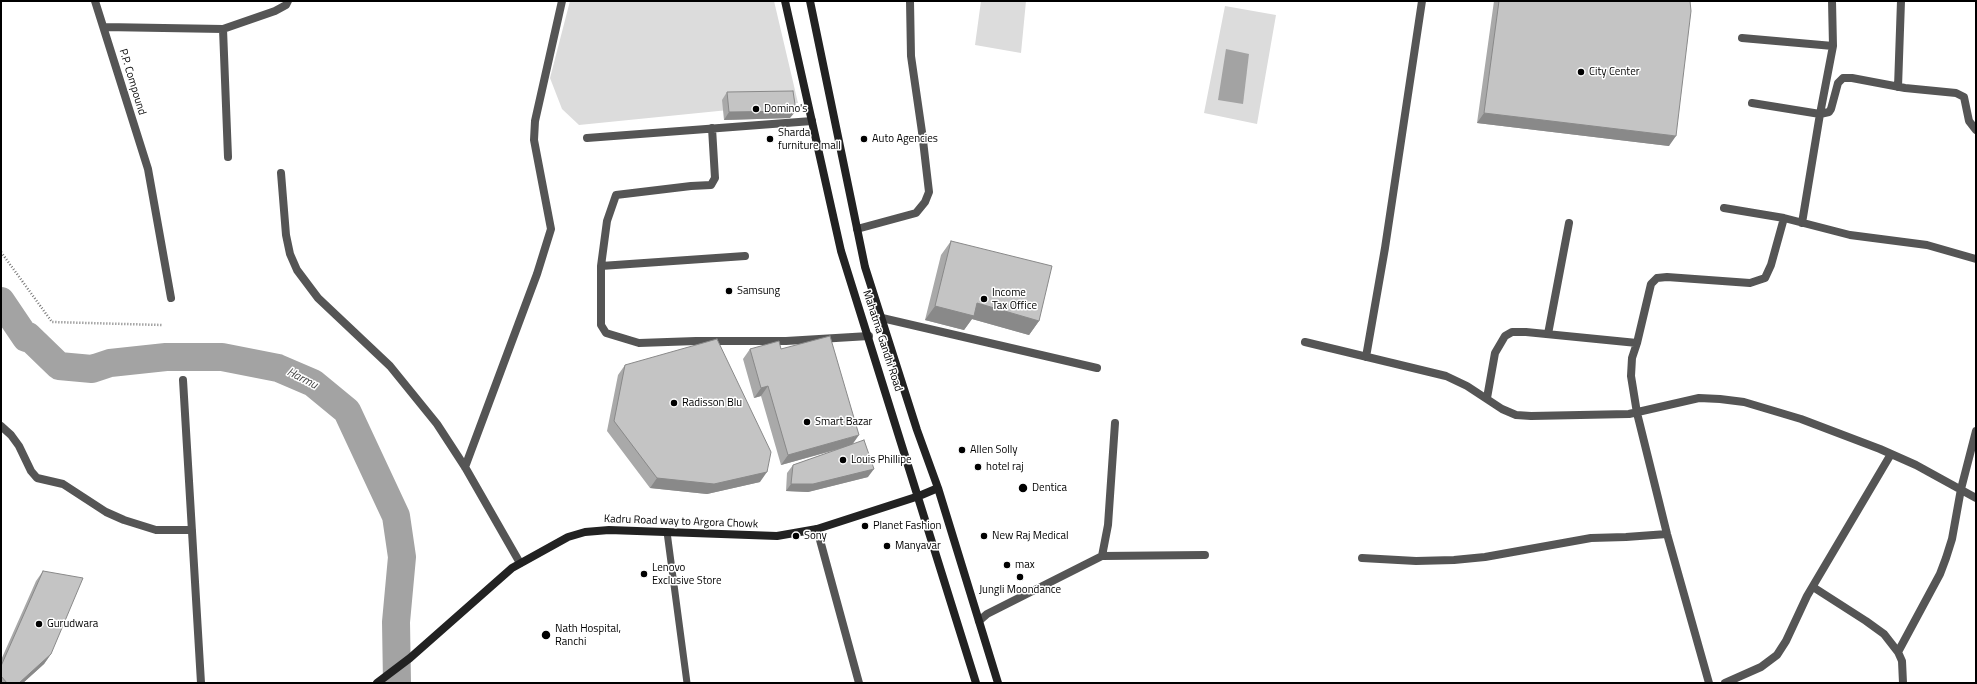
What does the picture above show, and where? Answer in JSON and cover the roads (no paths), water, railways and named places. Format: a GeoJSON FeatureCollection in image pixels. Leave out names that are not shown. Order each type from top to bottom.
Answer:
{"type":"FeatureCollection","features":[{"type":"Feature","properties":{"kind":"main road","name":"Mahatma Gandhi Road"},"geometry":{"type":"LineString","coordinates":[[785,1],[841,251],[869,336],[976,683]]}},
{"type":"Feature","properties":{"kind":"main road","name":"Mahatma Gandhi Road"},"geometry":{"type":"LineString","coordinates":[[810,1],[866,267],[938,488],[998,683]]}},
{"type":"Feature","properties":{"kind":"main road","name":"Kadru Road way to Argora Chowk"},"geometry":{"type":"LineString","coordinates":[[377,683],[410,658],[498,579],[520,563],[568,537],[585,532],[609,530],[777,536],[817,529],[919,496],[938,488]]}},
{"type":"Feature","properties":{"kind":"street","name":"P.P. Compound"},"geometry":{"type":"LineString","coordinates":[[95,1],[148,169],[171,298]]}},
{"type":"Feature","properties":{"kind":"street"},"geometry":{"type":"LineString","coordinates":[[104,27],[223,29],[274,11],[286,5],[288,1]]}},
{"type":"Feature","properties":{"kind":"street"},"geometry":{"type":"LineString","coordinates":[[465,467],[537,274],[551,229],[534,140],[535,121],[562,1]]}},
{"type":"Feature","properties":{"kind":"street"},"geometry":{"type":"LineString","coordinates":[[857,228],[916,213],[925,202],[929,192],[911,56],[910,1]]}},
{"type":"Feature","properties":{"kind":"street"},"geometry":{"type":"LineString","coordinates":[[1366,357],[1385,248],[1422,1]]}},
{"type":"Feature","properties":{"kind":"street"},"geometry":{"type":"LineString","coordinates":[[1802,223],[1833,46],[1832,1]]}},
{"type":"Feature","properties":{"kind":"street"},"geometry":{"type":"LineString","coordinates":[[1898,87],[1901,1]]}},
{"type":"Feature","properties":{"kind":"street"},"geometry":{"type":"LineString","coordinates":[[223,29],[228,157]]}},
{"type":"Feature","properties":{"kind":"street"},"geometry":{"type":"LineString","coordinates":[[1742,38],[1833,46]]}},
{"type":"Feature","properties":{"kind":"street"},"geometry":{"type":"LineString","coordinates":[[1752,103],[1820,114],[1829,112],[1838,82],[1843,78],[1852,78],[1898,87],[1956,93],[1964,97],[1968,121],[1976,130]]}},
{"type":"Feature","properties":{"kind":"street"},"geometry":{"type":"LineString","coordinates":[[587,138],[812,121]]}},
{"type":"Feature","properties":{"kind":"street"},"geometry":{"type":"LineString","coordinates":[[712,128],[715,178],[711,185],[616,194],[607,221],[601,266],[599,312],[601,325],[606,333],[639,343],[696,340],[786,341],[869,336]]}},
{"type":"Feature","properties":{"kind":"street"},"geometry":{"type":"LineString","coordinates":[[280,173],[286,235],[290,254],[297,270],[318,298],[390,366],[437,424],[465,467],[520,563]]}},
{"type":"Feature","properties":{"kind":"street"},"geometry":{"type":"LineString","coordinates":[[1724,208],[1784,218],[1850,235],[1902,240],[1976,258]]}},
{"type":"Feature","properties":{"kind":"street"},"geometry":{"type":"LineString","coordinates":[[1709,683],[1667,534],[1637,413],[1631,376],[1632,358],[1651,284],[1657,278],[1667,277],[1750,283],[1765,278],[1771,264],[1784,218]]}},
{"type":"Feature","properties":{"kind":"street"},"geometry":{"type":"LineString","coordinates":[[1548,334],[1569,223]]}},
{"type":"Feature","properties":{"kind":"street"},"geometry":{"type":"LineString","coordinates":[[601,266],[745,256]]}},
{"type":"Feature","properties":{"kind":"street"},"geometry":{"type":"LineString","coordinates":[[882,318],[1097,368]]}},
{"type":"Feature","properties":{"kind":"street"},"geometry":{"type":"LineString","coordinates":[[1486,398],[1495,353],[1505,336],[1512,332],[1526,332],[1637,343]]}},
{"type":"Feature","properties":{"kind":"street"},"geometry":{"type":"LineString","coordinates":[[1305,342],[1446,376],[1486,398],[1502,409],[1516,415],[1629,414],[1699,398],[1726,400],[1771,409],[1891,454],[1976,498]]}},
{"type":"Feature","properties":{"kind":"street"},"geometry":{"type":"LineString","coordinates":[[183,380],[201,683]]}},
{"type":"Feature","properties":{"kind":"street"},"geometry":{"type":"LineString","coordinates":[[1102,556],[1108,525],[1115,424]]}},
{"type":"Feature","properties":{"kind":"street"},"geometry":{"type":"LineString","coordinates":[[1,426],[11,435],[19,446],[31,471],[37,478],[63,484],[106,512],[124,520],[156,530],[192,530]]}},
{"type":"Feature","properties":{"kind":"street"},"geometry":{"type":"LineString","coordinates":[[1898,652],[1940,574],[1946,558],[1952,539],[1961,489],[1976,431]]}},
{"type":"Feature","properties":{"kind":"street"},"geometry":{"type":"LineString","coordinates":[[1725,683],[1761,667],[1776,654],[1786,641],[1807,596],[1891,454]]}},
{"type":"Feature","properties":{"kind":"street"},"geometry":{"type":"LineString","coordinates":[[817,529],[859,683]]}},
{"type":"Feature","properties":{"kind":"street"},"geometry":{"type":"LineString","coordinates":[[1362,558],[1416,561],[1454,560],[1486,557],[1591,538],[1667,534]]}},
{"type":"Feature","properties":{"kind":"street"},"geometry":{"type":"LineString","coordinates":[[979,621],[987,614],[1102,556],[1206,555]]}},
{"type":"Feature","properties":{"kind":"street"},"geometry":{"type":"LineString","coordinates":[[1813,587],[1884,634],[1898,652],[1902,661],[1903,683]]}},
{"type":"Feature","properties":{"kind":"lane"},"geometry":{"type":"LineString","coordinates":[[667,532],[687,683]]}},
{"type":"Feature","properties":{"kind":"waterway","name":"Harmu"},"geometry":{"type":"LineString","coordinates":[[1,301],[26,338],[28,336],[59,366],[92,369],[110,363],[166,357],[222,357],[278,368],[313,383],[347,411],[396,516],[402,557],[396,622],[397,683]]}},
{"type":"Feature","properties":{"kind":"place","name":"City Center"},"geometry":{"type":"Point","coordinates":[1581,72]}},
{"type":"Feature","properties":{"kind":"place","name":"Domino's"},"geometry":{"type":"Point","coordinates":[756,109]}},
{"type":"Feature","properties":{"kind":"place","name":"Sharda furniture mall"},"geometry":{"type":"Point","coordinates":[770,139]}},
{"type":"Feature","properties":{"kind":"place","name":"Auto Agencies"},"geometry":{"type":"Point","coordinates":[864,139]}},
{"type":"Feature","properties":{"kind":"place","name":"Samsung"},"geometry":{"type":"Point","coordinates":[729,291]}},
{"type":"Feature","properties":{"kind":"place","name":"Income Tax Office"},"geometry":{"type":"Point","coordinates":[984,299]}},
{"type":"Feature","properties":{"kind":"place","name":"Radisson Blu"},"geometry":{"type":"Point","coordinates":[674,403]}},
{"type":"Feature","properties":{"kind":"place","name":"Smart Bazar"},"geometry":{"type":"Point","coordinates":[807,422]}},
{"type":"Feature","properties":{"kind":"place","name":"Allen Solly"},"geometry":{"type":"Point","coordinates":[962,450]}},
{"type":"Feature","properties":{"kind":"place","name":"Louis Phillipe"},"geometry":{"type":"Point","coordinates":[843,460]}},
{"type":"Feature","properties":{"kind":"place","name":"hotel raj"},"geometry":{"type":"Point","coordinates":[978,467]}},
{"type":"Feature","properties":{"kind":"place","name":"Dentica"},"geometry":{"type":"Point","coordinates":[1023,488]}},
{"type":"Feature","properties":{"kind":"place","name":"Planet Fashion"},"geometry":{"type":"Point","coordinates":[865,526]}},
{"type":"Feature","properties":{"kind":"place","name":"Sony"},"geometry":{"type":"Point","coordinates":[796,536]}},
{"type":"Feature","properties":{"kind":"place","name":"New Raj Medical"},"geometry":{"type":"Point","coordinates":[984,536]}},
{"type":"Feature","properties":{"kind":"place","name":"Manyavar"},"geometry":{"type":"Point","coordinates":[887,546]}},
{"type":"Feature","properties":{"kind":"place","name":"max"},"geometry":{"type":"Point","coordinates":[1007,565]}},
{"type":"Feature","properties":{"kind":"place","name":"Lenovo Exclusive Store"},"geometry":{"type":"Point","coordinates":[644,574]}},
{"type":"Feature","properties":{"kind":"place","name":"Jungli Moondance"},"geometry":{"type":"Point","coordinates":[1020,577]}},
{"type":"Feature","properties":{"kind":"place","name":"Gurudwara"},"geometry":{"type":"Point","coordinates":[39,624]}},
{"type":"Feature","properties":{"kind":"place","name":"Nath Hospital, Ranchi"},"geometry":{"type":"Point","coordinates":[546,635]}}]}
